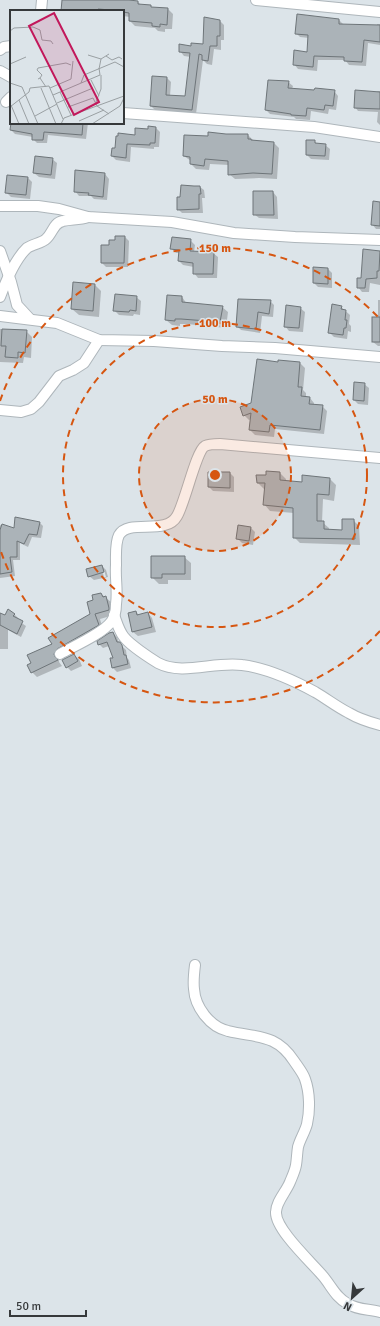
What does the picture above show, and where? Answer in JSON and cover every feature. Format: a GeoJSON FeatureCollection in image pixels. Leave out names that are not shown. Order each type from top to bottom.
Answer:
{"type":"FeatureCollection","features":[{"type":"Feature","properties":{"kind":"street"},"geometry":{"type":"LineString","coordinates":[[40,10],[42,0]]}},
{"type":"Feature","properties":{"kind":"street"},"geometry":{"type":"LineString","coordinates":[[256,0],[351,4],[380,12]]}},
{"type":"Feature","properties":{"kind":"street"},"geometry":{"type":"LineString","coordinates":[[0,50],[4,47],[10,46]]}},
{"type":"Feature","properties":{"kind":"street"},"geometry":{"type":"LineString","coordinates":[[0,71],[10,76]]}},
{"type":"Feature","properties":{"kind":"street"},"geometry":{"type":"LineString","coordinates":[[124,112],[314,127],[380,136]]}},
{"type":"Feature","properties":{"kind":"street"},"geometry":{"type":"LineString","coordinates":[[0,206],[59,208],[88,217],[172,222],[234,233],[380,240]]}},
{"type":"Feature","properties":{"kind":"street"},"geometry":{"type":"LineString","coordinates":[[0,297],[14,264],[25,250],[46,239],[56,225],[63,221],[78,220],[88,217]]}},
{"type":"Feature","properties":{"kind":"street"},"geometry":{"type":"LineString","coordinates":[[0,251],[10,276],[17,305],[30,319]]}},
{"type":"Feature","properties":{"kind":"street"},"geometry":{"type":"LineString","coordinates":[[0,316],[57,323],[99,340],[154,341],[275,348],[380,357]]}},
{"type":"Feature","properties":{"kind":"street"},"geometry":{"type":"LineString","coordinates":[[0,410],[21,412],[31,409],[39,402],[59,376],[74,370],[84,363],[99,340]]}},
{"type":"Feature","properties":{"kind":"street"},"geometry":{"type":"LineString","coordinates":[[60,654],[106,627],[112,621],[117,595],[116,546],[120,534],[123,530],[128,528],[169,524],[174,521],[181,509],[198,455],[204,446],[209,444],[220,444],[380,458]]}},
{"type":"Feature","properties":{"kind":"street"},"geometry":{"type":"LineString","coordinates":[[114,615],[120,631],[125,639],[158,663],[174,668],[225,664],[242,665],[275,674],[294,681],[360,719],[380,725]]}},
{"type":"Feature","properties":{"kind":"street"},"geometry":{"type":"LineString","coordinates":[[195,965],[194,990],[200,1008],[206,1017],[223,1030],[266,1038],[274,1041],[293,1058],[305,1079],[309,1114],[298,1149],[296,1168],[276,1209],[276,1217],[282,1229],[342,1300],[357,1308],[380,1312]]}},
{"type":"Feature","properties":{"kind":"building"},"geometry":{"type":"Polygon","coordinates":[[[62,0],[138,1],[138,4],[151,5],[151,7],[168,8],[167,25],[160,24],[160,27],[152,26],[152,23],[129,21],[129,13],[124,12],[124,10],[61,10],[62,0]]]}},
{"type":"Feature","properties":{"kind":"building"},"geometry":{"type":"Polygon","coordinates":[[[297,14],[339,19],[339,24],[380,25],[380,42],[364,40],[362,62],[344,61],[344,57],[314,56],[313,67],[293,65],[294,50],[307,52],[308,35],[295,34],[297,14]]]}},
{"type":"Feature","properties":{"kind":"building"},"geometry":{"type":"Polygon","coordinates":[[[204,17],[220,20],[220,36],[217,36],[217,46],[210,46],[208,61],[202,60],[202,55],[199,54],[192,110],[150,106],[152,76],[167,77],[166,95],[185,96],[190,53],[179,52],[179,44],[191,46],[191,43],[203,44],[204,17]]]}},
{"type":"Feature","properties":{"kind":"building"},"geometry":{"type":"Polygon","coordinates":[[[268,80],[289,81],[288,88],[335,90],[333,106],[325,105],[324,110],[307,108],[306,116],[265,110],[268,80]]]}},
{"type":"Feature","properties":{"kind":"building"},"geometry":{"type":"Polygon","coordinates":[[[355,90],[380,92],[380,109],[354,108],[355,90]]]}},
{"type":"Feature","properties":{"kind":"building"},"geometry":{"type":"Polygon","coordinates":[[[11,124],[83,124],[82,135],[44,132],[43,140],[32,140],[32,134],[10,130],[11,124]]]}},
{"type":"Feature","properties":{"kind":"building"},"geometry":{"type":"Polygon","coordinates":[[[148,126],[156,127],[155,143],[150,143],[150,145],[127,144],[126,158],[111,156],[112,148],[115,148],[116,136],[118,136],[118,133],[135,135],[135,128],[148,129],[148,126]]]}},
{"type":"Feature","properties":{"kind":"building"},"geometry":{"type":"Polygon","coordinates":[[[208,132],[248,134],[248,139],[251,140],[274,142],[272,174],[253,173],[228,175],[228,161],[205,159],[204,166],[190,164],[190,157],[183,156],[184,135],[208,136],[208,132]]]}},
{"type":"Feature","properties":{"kind":"building"},"geometry":{"type":"Polygon","coordinates":[[[306,140],[315,140],[315,143],[326,144],[325,156],[306,155],[306,140]]]}},
{"type":"Feature","properties":{"kind":"building"},"geometry":{"type":"Polygon","coordinates":[[[35,156],[53,158],[51,175],[33,173],[35,156]]]}},
{"type":"Feature","properties":{"kind":"building"},"geometry":{"type":"Polygon","coordinates":[[[75,170],[105,173],[103,197],[88,195],[89,193],[74,192],[75,170]]]}},
{"type":"Feature","properties":{"kind":"building"},"geometry":{"type":"Polygon","coordinates":[[[7,175],[28,177],[26,195],[5,193],[7,175]]]}},
{"type":"Feature","properties":{"kind":"building"},"geometry":{"type":"Polygon","coordinates":[[[181,185],[200,186],[201,194],[199,194],[199,209],[177,210],[177,197],[180,197],[181,185]]]}},
{"type":"Feature","properties":{"kind":"building"},"geometry":{"type":"Polygon","coordinates":[[[253,191],[273,191],[274,215],[253,215],[253,191]]]}},
{"type":"Feature","properties":{"kind":"building"},"geometry":{"type":"Polygon","coordinates":[[[373,201],[380,202],[380,226],[371,225],[373,201]]]}},
{"type":"Feature","properties":{"kind":"building"},"geometry":{"type":"Polygon","coordinates":[[[115,236],[125,236],[124,263],[101,263],[101,245],[109,245],[109,240],[115,240],[115,236]]]}},
{"type":"Feature","properties":{"kind":"building"},"geometry":{"type":"Polygon","coordinates":[[[172,237],[191,239],[190,251],[214,252],[213,274],[193,274],[193,263],[178,261],[179,250],[170,249],[172,237]]]}},
{"type":"Feature","properties":{"kind":"building"},"geometry":{"type":"Polygon","coordinates":[[[363,249],[380,251],[379,271],[377,271],[377,278],[366,279],[365,288],[357,288],[357,278],[361,278],[363,249]]]}},
{"type":"Feature","properties":{"kind":"building"},"geometry":{"type":"Polygon","coordinates":[[[313,267],[328,268],[328,284],[313,283],[313,267]]]}},
{"type":"Feature","properties":{"kind":"building"},"geometry":{"type":"Polygon","coordinates":[[[73,282],[95,284],[93,311],[71,309],[73,282]]]}},
{"type":"Feature","properties":{"kind":"building"},"geometry":{"type":"Polygon","coordinates":[[[115,294],[137,296],[136,311],[113,311],[115,294]]]}},
{"type":"Feature","properties":{"kind":"building"},"geometry":{"type":"Polygon","coordinates":[[[167,295],[182,296],[182,302],[223,306],[220,322],[181,319],[175,319],[175,321],[165,320],[167,295]]]}},
{"type":"Feature","properties":{"kind":"building"},"geometry":{"type":"Polygon","coordinates":[[[238,299],[271,300],[269,314],[258,312],[256,329],[236,327],[238,299]]]}},
{"type":"Feature","properties":{"kind":"building"},"geometry":{"type":"Polygon","coordinates":[[[332,304],[342,306],[341,309],[346,310],[345,320],[347,320],[343,335],[328,333],[332,304]]]}},
{"type":"Feature","properties":{"kind":"building"},"geometry":{"type":"Polygon","coordinates":[[[286,305],[301,307],[299,328],[284,327],[286,305]]]}},
{"type":"Feature","properties":{"kind":"building"},"geometry":{"type":"Polygon","coordinates":[[[372,317],[380,317],[380,342],[372,342],[372,317]]]}},
{"type":"Feature","properties":{"kind":"building"},"geometry":{"type":"Polygon","coordinates":[[[2,329],[27,330],[25,353],[18,352],[18,358],[5,357],[6,346],[1,346],[2,329]]]}},
{"type":"Feature","properties":{"kind":"building"},"geometry":{"type":"Polygon","coordinates":[[[257,359],[278,362],[278,360],[300,362],[298,387],[302,387],[301,396],[310,397],[309,404],[323,405],[320,430],[270,425],[269,432],[249,430],[251,413],[243,416],[240,407],[251,403],[257,359]]]}},
{"type":"Feature","properties":{"kind":"building"},"geometry":{"type":"Polygon","coordinates":[[[354,382],[365,383],[364,401],[353,400],[354,382]]]}},
{"type":"Feature","properties":{"kind":"building"},"geometry":{"type":"Polygon","coordinates":[[[266,471],[280,472],[280,480],[302,482],[302,475],[330,478],[329,495],[317,494],[317,521],[324,521],[324,529],[342,530],[342,519],[354,519],[355,539],[293,538],[293,508],[263,505],[265,483],[257,483],[256,475],[266,475],[266,471]]]}},
{"type":"Feature","properties":{"kind":"building"},"geometry":{"type":"Polygon","coordinates":[[[208,472],[230,472],[230,488],[208,487],[208,472]]]}},
{"type":"Feature","properties":{"kind":"building"},"geometry":{"type":"Polygon","coordinates":[[[15,517],[40,522],[37,535],[29,534],[24,544],[17,541],[17,557],[10,557],[12,572],[0,574],[0,530],[2,524],[14,528],[15,517]]]}},
{"type":"Feature","properties":{"kind":"building"},"geometry":{"type":"Polygon","coordinates":[[[238,525],[251,527],[249,541],[236,539],[238,525]]]}},
{"type":"Feature","properties":{"kind":"building"},"geometry":{"type":"Polygon","coordinates":[[[151,556],[185,556],[185,574],[162,574],[162,578],[151,578],[151,556]]]}},
{"type":"Feature","properties":{"kind":"building"},"geometry":{"type":"Polygon","coordinates":[[[102,565],[104,572],[88,577],[86,569],[102,565]]]}},
{"type":"Feature","properties":{"kind":"building"},"geometry":{"type":"Polygon","coordinates":[[[101,593],[103,597],[106,596],[109,610],[95,614],[99,625],[57,649],[54,654],[58,660],[31,673],[27,665],[31,663],[27,655],[52,644],[48,638],[90,614],[87,602],[93,600],[92,595],[101,593]]]}},
{"type":"Feature","properties":{"kind":"building"},"geometry":{"type":"Polygon","coordinates":[[[8,609],[15,614],[13,616],[23,621],[17,634],[0,625],[0,613],[5,615],[8,609]]]}},
{"type":"Feature","properties":{"kind":"building"},"geometry":{"type":"Polygon","coordinates":[[[136,611],[137,615],[148,612],[152,627],[132,632],[128,613],[136,611]]]}},
{"type":"Feature","properties":{"kind":"building"},"geometry":{"type":"Polygon","coordinates":[[[113,632],[117,642],[120,642],[122,645],[128,664],[112,668],[110,658],[113,658],[107,642],[98,645],[97,641],[113,632]]]}},
{"type":"Feature","properties":{"kind":"building"},"geometry":{"type":"Polygon","coordinates":[[[74,654],[78,661],[66,668],[62,660],[74,654]]]}}]}
